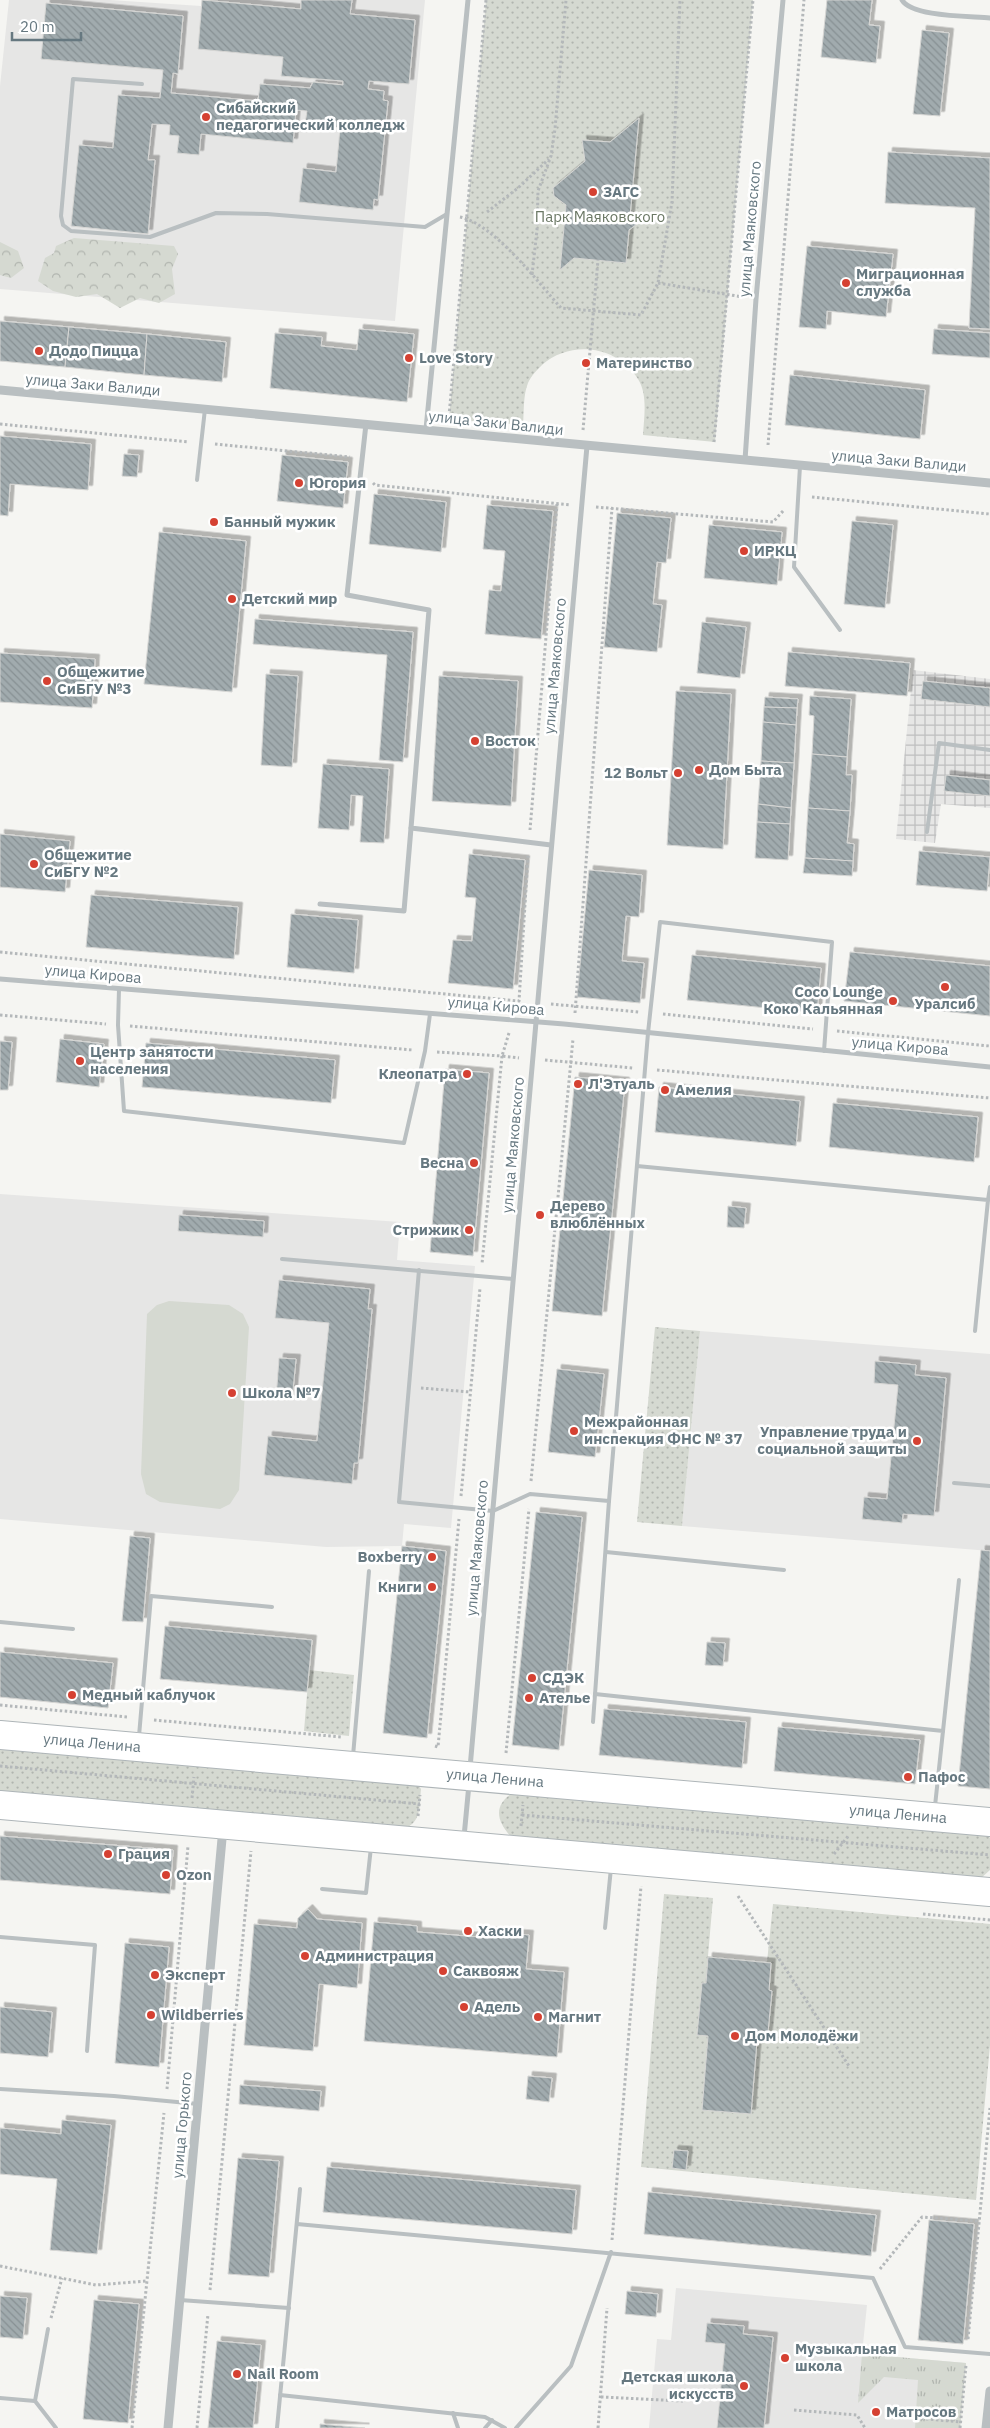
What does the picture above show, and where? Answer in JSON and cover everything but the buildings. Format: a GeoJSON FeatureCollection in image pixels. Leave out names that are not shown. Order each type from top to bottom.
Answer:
{"type":"FeatureCollection","features":[{"type":"Feature","properties":{"kind":"main road","name":"улица Ленина"},"geometry":{"type":"LineString","coordinates":[[0,1734],[990,1822]]}},
{"type":"Feature","properties":{"kind":"main road"},"geometry":{"type":"LineString","coordinates":[[0,1805],[990,1892]]}},
{"type":"Feature","properties":{"kind":"street"},"geometry":{"type":"LineString","coordinates":[[426,429],[468,0]]}},
{"type":"Feature","properties":{"kind":"street","name":"улица Маяковского"},"geometry":{"type":"LineString","coordinates":[[745,461],[756,300],[783,0]]}},
{"type":"Feature","properties":{"kind":"street"},"geometry":{"type":"LineString","coordinates":[[902,0],[919,11],[990,18]]}},
{"type":"Feature","properties":{"kind":"street","name":"улица Заки Валиди"},"geometry":{"type":"LineString","coordinates":[[0,390],[990,483]]}},
{"type":"Feature","properties":{"kind":"street"},"geometry":{"type":"LineString","coordinates":[[320,904],[404,911],[429,610],[347,595],[366,424]]}},
{"type":"Feature","properties":{"kind":"street","name":"улица Маяковского"},"geometry":{"type":"LineString","coordinates":[[464,1846],[587,446]]}},
{"type":"Feature","properties":{"kind":"street"},"geometry":{"type":"LineString","coordinates":[[411,828],[552,845]]}},
{"type":"Feature","properties":{"kind":"street","name":"улица Кирова"},"geometry":{"type":"LineString","coordinates":[[0,979],[536,1022],[990,1067]]}},
{"type":"Feature","properties":{"kind":"street","name":"улица Горького"},"geometry":{"type":"LineString","coordinates":[[168,2428],[224,1825]]}},
{"type":"Feature","properties":{"kind":"street"},"geometry":{"type":"LineString","coordinates":[[986,2428],[990,2391]]}},
{"type":"Feature","properties":{"kind":"lane"},"geometry":{"type":"LineString","coordinates":[[142,84],[73,79],[61,216],[63,225],[71,231],[150,237],[216,213],[267,214],[425,227],[447,214]]}},
{"type":"Feature","properties":{"kind":"lane"},"geometry":{"type":"LineString","coordinates":[[197,480],[205,409]]}},
{"type":"Feature","properties":{"kind":"lane"},"geometry":{"type":"LineString","coordinates":[[800,466],[794,567],[840,630]]}},
{"type":"Feature","properties":{"kind":"lane"},"geometry":{"type":"LineString","coordinates":[[927,832],[938,743],[990,750]]}},
{"type":"Feature","properties":{"kind":"lane"},"geometry":{"type":"LineString","coordinates":[[593,1722],[609,1500],[648,1033],[660,922],[832,942],[824,1051]]}},
{"type":"Feature","properties":{"kind":"lane"},"geometry":{"type":"LineString","coordinates":[[119,988],[118,1025],[124,1111],[404,1143],[425,1051],[430,1014]]}},
{"type":"Feature","properties":{"kind":"lane"},"geometry":{"type":"LineString","coordinates":[[637,1166],[988,1200]]}},
{"type":"Feature","properties":{"kind":"lane"},"geometry":{"type":"LineString","coordinates":[[976,1331],[990,1187]]}},
{"type":"Feature","properties":{"kind":"lane"},"geometry":{"type":"LineString","coordinates":[[282,1259],[513,1278]]}},
{"type":"Feature","properties":{"kind":"lane"},"geometry":{"type":"LineString","coordinates":[[419,1270],[398,1502],[493,1511],[530,1494],[609,1500]]}},
{"type":"Feature","properties":{"kind":"lane"},"geometry":{"type":"LineString","coordinates":[[954,1483],[990,1486]]}},
{"type":"Feature","properties":{"kind":"lane"},"geometry":{"type":"LineString","coordinates":[[606,1552],[784,1570]]}},
{"type":"Feature","properties":{"kind":"lane"},"geometry":{"type":"LineString","coordinates":[[352,1766],[369,1571]]}},
{"type":"Feature","properties":{"kind":"lane"},"geometry":{"type":"LineString","coordinates":[[934,1817],[958,1580]]}},
{"type":"Feature","properties":{"kind":"lane"},"geometry":{"type":"LineString","coordinates":[[138,1747],[151,1596],[272,1607]]}},
{"type":"Feature","properties":{"kind":"lane"},"geometry":{"type":"LineString","coordinates":[[0,1622],[73,1629]]}},
{"type":"Feature","properties":{"kind":"lane"},"geometry":{"type":"LineString","coordinates":[[595,1694],[943,1731]]}},
{"type":"Feature","properties":{"kind":"lane"},"geometry":{"type":"LineString","coordinates":[[322,1889],[366,1893],[372,1838]]}},
{"type":"Feature","properties":{"kind":"lane"},"geometry":{"type":"LineString","coordinates":[[605,1928],[612,1859]]}},
{"type":"Feature","properties":{"kind":"lane"},"geometry":{"type":"LineString","coordinates":[[0,1937],[94,1945],[86,2051]]}},
{"type":"Feature","properties":{"kind":"lane"},"geometry":{"type":"LineString","coordinates":[[0,2089],[198,2104]]}},
{"type":"Feature","properties":{"kind":"lane"},"geometry":{"type":"LineString","coordinates":[[277,2428],[300,2188]]}},
{"type":"Feature","properties":{"kind":"lane"},"geometry":{"type":"LineString","coordinates":[[297,2224],[873,2278],[905,2347],[990,2354]]}},
{"type":"Feature","properties":{"kind":"lane"},"geometry":{"type":"LineString","coordinates":[[516,2428],[571,2366],[611,2252]]}},
{"type":"Feature","properties":{"kind":"lane"},"geometry":{"type":"LineString","coordinates":[[180,2300],[289,2308]]}},
{"type":"Feature","properties":{"kind":"lane"},"geometry":{"type":"LineString","coordinates":[[35,2401],[48,2329]]}},
{"type":"Feature","properties":{"kind":"lane"},"geometry":{"type":"LineString","coordinates":[[280,2396],[485,2416],[505,2428]]}},
{"type":"Feature","properties":{"kind":"lane"},"geometry":{"type":"LineString","coordinates":[[0,2398],[35,2401],[56,2428]]}},
{"type":"Feature","properties":{"kind":"lane"},"geometry":{"type":"LineString","coordinates":[[453,2413],[458,2428]]}},
{"type":"Feature","properties":{"kind":"lane"},"geometry":{"type":"LineString","coordinates":[[485,2428],[492,2420]]}},
{"type":"Feature","properties":{"kind":"path"},"geometry":{"type":"LineString","coordinates":[[449,419],[486,0]]}},
{"type":"Feature","properties":{"kind":"path"},"geometry":{"type":"LineString","coordinates":[[532,276],[537,230],[538,191],[551,156],[566,0]]}},
{"type":"Feature","properties":{"kind":"path"},"geometry":{"type":"LineString","coordinates":[[447,214],[478,223],[497,238],[561,308],[641,315],[658,282],[672,202],[680,0]]}},
{"type":"Feature","properties":{"kind":"path"},"geometry":{"type":"LineString","coordinates":[[706,441],[714,442],[753,0]]}},
{"type":"Feature","properties":{"kind":"path"},"geometry":{"type":"LineString","coordinates":[[768,445],[804,0]]}},
{"type":"Feature","properties":{"kind":"path"},"geometry":{"type":"LineString","coordinates":[[487,212],[518,188],[551,156]]}},
{"type":"Feature","properties":{"kind":"path"},"geometry":{"type":"LineString","coordinates":[[583,430],[598,260]]}},
{"type":"Feature","properties":{"kind":"path"},"geometry":{"type":"LineString","coordinates":[[658,282],[727,293],[756,300]]}},
{"type":"Feature","properties":{"kind":"path"},"geometry":{"type":"LineString","coordinates":[[0,424],[198,443]]}},
{"type":"Feature","properties":{"kind":"path"},"geometry":{"type":"LineString","coordinates":[[208,444],[356,457]]}},
{"type":"Feature","properties":{"kind":"path"},"geometry":{"type":"LineString","coordinates":[[370,478],[375,485],[581,506],[773,522],[798,496],[990,514]]}},
{"type":"Feature","properties":{"kind":"path"},"geometry":{"type":"LineString","coordinates":[[506,1753],[571,1062],[612,508]]}},
{"type":"Feature","properties":{"kind":"path"},"geometry":{"type":"LineString","coordinates":[[519,1001],[990,1046]]}},
{"type":"Feature","properties":{"kind":"path"},"geometry":{"type":"LineString","coordinates":[[0,1015],[502,1056],[438,1747],[425,1746],[415,1841]]}},
{"type":"Feature","properties":{"kind":"path"},"geometry":{"type":"LineString","coordinates":[[533,1059],[990,1098]]}},
{"type":"Feature","properties":{"kind":"path"},"geometry":{"type":"LineString","coordinates":[[409,1387],[470,1392]]}},
{"type":"Feature","properties":{"kind":"path"},"geometry":{"type":"LineString","coordinates":[[0,1705],[354,1739]]}},
{"type":"Feature","properties":{"kind":"path"},"geometry":{"type":"LineString","coordinates":[[132,2428],[166,2101],[199,1724]]}},
{"type":"Feature","properties":{"kind":"path"},"geometry":{"type":"LineString","coordinates":[[0,1766],[420,1804]]}},
{"type":"Feature","properties":{"kind":"path"},"geometry":{"type":"LineString","coordinates":[[519,1851],[525,1781]]}},
{"type":"Feature","properties":{"kind":"path"},"geometry":{"type":"LineString","coordinates":[[816,1876],[868,1811]]}},
{"type":"Feature","properties":{"kind":"path"},"geometry":{"type":"LineString","coordinates":[[522,1815],[990,1855]]}},
{"type":"Feature","properties":{"kind":"path"},"geometry":{"type":"LineString","coordinates":[[197,2428],[252,1845]]}},
{"type":"Feature","properties":{"kind":"path"},"geometry":{"type":"LineString","coordinates":[[632,1886],[651,1887]]}},
{"type":"Feature","properties":{"kind":"path"},"geometry":{"type":"LineString","coordinates":[[611,2252],[641,1886]]}},
{"type":"Feature","properties":{"kind":"path"},"geometry":{"type":"LineString","coordinates":[[728,1895],[747,1897]]}},
{"type":"Feature","properties":{"kind":"path"},"geometry":{"type":"LineString","coordinates":[[738,1896],[849,2066]]}},
{"type":"Feature","properties":{"kind":"path"},"geometry":{"type":"LineString","coordinates":[[919,1913],[990,1920]]}},
{"type":"Feature","properties":{"kind":"path"},"geometry":{"type":"LineString","coordinates":[[960,2428],[990,2108]]}},
{"type":"Feature","properties":{"kind":"path"},"geometry":{"type":"LineString","coordinates":[[873,2278],[922,2217],[980,2222]]}},
{"type":"Feature","properties":{"kind":"path"},"geometry":{"type":"LineString","coordinates":[[0,2266],[96,2285],[147,2281]]}},
{"type":"Feature","properties":{"kind":"path"},"geometry":{"type":"LineString","coordinates":[[48,2329],[62,2278]]}},
{"type":"Feature","properties":{"kind":"path"},"geometry":{"type":"LineString","coordinates":[[598,2428],[608,2300]]}},
{"type":"Feature","properties":{"kind":"path"},"geometry":{"type":"LineString","coordinates":[[600,2396],[683,2401]]}},
{"type":"Feature","properties":{"kind":"path"},"geometry":{"type":"LineString","coordinates":[[794,2410],[857,2415],[865,2428]]}},
{"type":"Feature","properties":{"kind":"path"},"geometry":{"type":"LineString","coordinates":[[916,2418],[961,2422]]}},
{"type":"Feature","properties":{"kind":"shaded area"},"geometry":{"type":"Polygon","coordinates":[[[9,0],[110,0],[201,6],[204,0],[425,0],[395,321],[0,289],[0,86],[9,0]]]}},
{"type":"Feature","properties":{"kind":"shaded area"},"geometry":{"type":"Polygon","coordinates":[[[913,670],[990,679],[990,808],[941,804],[935,843],[896,839],[913,670]]]}},
{"type":"Feature","properties":{"kind":"shaded area","name":"Школа №7"},"geometry":{"type":"Polygon","coordinates":[[[0,1194],[400,1222],[397,1260],[475,1266],[451,1528],[404,1524],[402,1546],[326,1547],[0,1519],[0,1194]]]}},
{"type":"Feature","properties":{"kind":"shaded area"},"geometry":{"type":"Polygon","coordinates":[[[700,1331],[990,1354],[990,1551],[682,1526],[700,1331]]]}},
{"type":"Feature","properties":{"kind":"shaded area","name":"Музыкальная школа"},"geometry":{"type":"Polygon","coordinates":[[[676,2288],[867,2305],[862,2354],[966,2363],[960,2428],[649,2428],[657,2339],[671,2340],[676,2288]]]}},
{"type":"Feature","properties":{"kind":"green space","name":"Парк Маяковского"},"geometry":{"type":"Polygon","coordinates":[[[486,0],[753,0],[715,442],[643,435],[644,399],[638,379],[619,359],[593,350],[580,349],[566,352],[554,357],[538,369],[526,388],[523,425],[449,419],[486,0]]]}},
{"type":"Feature","properties":{"kind":"green space"},"geometry":{"type":"Polygon","coordinates":[[[74,238],[174,246],[178,254],[172,269],[175,294],[159,303],[140,298],[120,308],[97,294],[76,297],[53,291],[38,281],[45,258],[54,253],[56,246],[74,238]]]}},
{"type":"Feature","properties":{"kind":"green space"},"geometry":{"type":"Polygon","coordinates":[[[0,242],[18,251],[24,268],[11,278],[0,275],[0,242]]]}},
{"type":"Feature","properties":{"kind":"green space"},"geometry":{"type":"Polygon","coordinates":[[[169,1301],[229,1305],[243,1314],[249,1327],[239,1490],[230,1504],[220,1509],[160,1502],[146,1494],[141,1474],[147,1314],[157,1305],[169,1301]]]}},
{"type":"Feature","properties":{"kind":"green space"},"geometry":{"type":"Polygon","coordinates":[[[655,1327],[700,1331],[682,1526],[637,1522],[655,1327]]]}},
{"type":"Feature","properties":{"kind":"green space"},"geometry":{"type":"Polygon","coordinates":[[[309,1670],[354,1675],[349,1736],[304,1731],[309,1670]]]}},
{"type":"Feature","properties":{"kind":"green space"},"geometry":{"type":"Polygon","coordinates":[[[0,1741],[416,1782],[421,1789],[419,1808],[414,1823],[403,1829],[0,1793],[0,1741]]]}},
{"type":"Feature","properties":{"kind":"green space"},"geometry":{"type":"Polygon","coordinates":[[[515,1791],[987,1833],[990,1838],[990,1870],[980,1879],[513,1839],[503,1826],[499,1813],[503,1802],[515,1791]]]}},
{"type":"Feature","properties":{"kind":"green space"},"geometry":{"type":"Polygon","coordinates":[[[664,1894],[713,1898],[708,1956],[767,1962],[773,1904],[990,1924],[990,2045],[976,2200],[641,2167],[664,1894]]]}},
{"type":"Feature","properties":{"kind":"green space"},"geometry":{"type":"Polygon","coordinates":[[[862,2354],[966,2363],[960,2428],[915,2428],[918,2380],[884,2377],[858,2403],[862,2354]]]}},
{"type":"Feature","properties":{"kind":"place","name":"Сибайский педагогический колледж"},"geometry":{"type":"Point","coordinates":[206,117]}},
{"type":"Feature","properties":{"kind":"place","name":"ЗАГС"},"geometry":{"type":"Point","coordinates":[593,192]}},
{"type":"Feature","properties":{"kind":"place","name":"Миграционная служба"},"geometry":{"type":"Point","coordinates":[846,283]}},
{"type":"Feature","properties":{"kind":"place","name":"Додо Пицца"},"geometry":{"type":"Point","coordinates":[39,351]}},
{"type":"Feature","properties":{"kind":"place","name":"Love Story"},"geometry":{"type":"Point","coordinates":[409,358]}},
{"type":"Feature","properties":{"kind":"place","name":"Материнство"},"geometry":{"type":"Point","coordinates":[586,363]}},
{"type":"Feature","properties":{"kind":"place","name":"Югория"},"geometry":{"type":"Point","coordinates":[299,483]}},
{"type":"Feature","properties":{"kind":"place","name":"Банный мужик"},"geometry":{"type":"Point","coordinates":[214,522]}},
{"type":"Feature","properties":{"kind":"place","name":"ИРКЦ"},"geometry":{"type":"Point","coordinates":[744,551]}},
{"type":"Feature","properties":{"kind":"place","name":"Детский мир"},"geometry":{"type":"Point","coordinates":[232,599]}},
{"type":"Feature","properties":{"kind":"place","name":"Общежитие СиБГУ №3"},"geometry":{"type":"Point","coordinates":[47,681]}},
{"type":"Feature","properties":{"kind":"place","name":"Восток"},"geometry":{"type":"Point","coordinates":[475,741]}},
{"type":"Feature","properties":{"kind":"place","name":"Дом Быта"},"geometry":{"type":"Point","coordinates":[699,770]}},
{"type":"Feature","properties":{"kind":"place","name":"12 Вольт"},"geometry":{"type":"Point","coordinates":[678,773]}},
{"type":"Feature","properties":{"kind":"place","name":"Общежитие СиБГУ №2"},"geometry":{"type":"Point","coordinates":[34,864]}},
{"type":"Feature","properties":{"kind":"place","name":"Уралсиб"},"geometry":{"type":"Point","coordinates":[945,987]}},
{"type":"Feature","properties":{"kind":"place","name":"Coco Lounge Коко Кальянная"},"geometry":{"type":"Point","coordinates":[893,1001]}},
{"type":"Feature","properties":{"kind":"place","name":"Центр занятости населения"},"geometry":{"type":"Point","coordinates":[80,1061]}},
{"type":"Feature","properties":{"kind":"place","name":"Клеопатра"},"geometry":{"type":"Point","coordinates":[467,1074]}},
{"type":"Feature","properties":{"kind":"place","name":"Л'Этуаль"},"geometry":{"type":"Point","coordinates":[578,1084]}},
{"type":"Feature","properties":{"kind":"place","name":"Амелия"},"geometry":{"type":"Point","coordinates":[665,1090]}},
{"type":"Feature","properties":{"kind":"place","name":"Весна"},"geometry":{"type":"Point","coordinates":[474,1163]}},
{"type":"Feature","properties":{"kind":"place","name":"Дерево влюблённых"},"geometry":{"type":"Point","coordinates":[540,1215]}},
{"type":"Feature","properties":{"kind":"place","name":"Стрижик"},"geometry":{"type":"Point","coordinates":[469,1230]}},
{"type":"Feature","properties":{"kind":"place","name":"Школа №7"},"geometry":{"type":"Point","coordinates":[232,1393]}},
{"type":"Feature","properties":{"kind":"place","name":"Межрайонная инспекция ФНС № 37"},"geometry":{"type":"Point","coordinates":[574,1431]}},
{"type":"Feature","properties":{"kind":"place","name":"Управление труда и социальной защиты"},"geometry":{"type":"Point","coordinates":[917,1441]}},
{"type":"Feature","properties":{"kind":"place","name":"Boxberry"},"geometry":{"type":"Point","coordinates":[432,1557]}},
{"type":"Feature","properties":{"kind":"place","name":"Книги"},"geometry":{"type":"Point","coordinates":[432,1587]}},
{"type":"Feature","properties":{"kind":"place","name":"СДЭК"},"geometry":{"type":"Point","coordinates":[532,1678]}},
{"type":"Feature","properties":{"kind":"place","name":"Медный каблучок"},"geometry":{"type":"Point","coordinates":[72,1695]}},
{"type":"Feature","properties":{"kind":"place","name":"Ателье"},"geometry":{"type":"Point","coordinates":[529,1698]}},
{"type":"Feature","properties":{"kind":"place","name":"Пафос"},"geometry":{"type":"Point","coordinates":[908,1777]}},
{"type":"Feature","properties":{"kind":"place","name":"Грация"},"geometry":{"type":"Point","coordinates":[108,1854]}},
{"type":"Feature","properties":{"kind":"place","name":"Ozon"},"geometry":{"type":"Point","coordinates":[166,1875]}},
{"type":"Feature","properties":{"kind":"place","name":"Хаски"},"geometry":{"type":"Point","coordinates":[468,1931]}},
{"type":"Feature","properties":{"kind":"place","name":"Администрация"},"geometry":{"type":"Point","coordinates":[305,1956]}},
{"type":"Feature","properties":{"kind":"place","name":"Саквояж"},"geometry":{"type":"Point","coordinates":[443,1971]}},
{"type":"Feature","properties":{"kind":"place","name":"Эксперт"},"geometry":{"type":"Point","coordinates":[155,1975]}},
{"type":"Feature","properties":{"kind":"place","name":"Адель"},"geometry":{"type":"Point","coordinates":[464,2007]}},
{"type":"Feature","properties":{"kind":"place","name":"Wildberries"},"geometry":{"type":"Point","coordinates":[151,2015]}},
{"type":"Feature","properties":{"kind":"place","name":"Магнит"},"geometry":{"type":"Point","coordinates":[538,2017]}},
{"type":"Feature","properties":{"kind":"place","name":"Дом Молодёжи"},"geometry":{"type":"Point","coordinates":[735,2036]}},
{"type":"Feature","properties":{"kind":"place","name":"Музыкальная школа"},"geometry":{"type":"Point","coordinates":[785,2358]}},
{"type":"Feature","properties":{"kind":"place","name":"Nail Room"},"geometry":{"type":"Point","coordinates":[237,2374]}},
{"type":"Feature","properties":{"kind":"place","name":"Детская школа искусств"},"geometry":{"type":"Point","coordinates":[744,2386]}},
{"type":"Feature","properties":{"kind":"place","name":"Матросов"},"geometry":{"type":"Point","coordinates":[876,2412]}}]}
